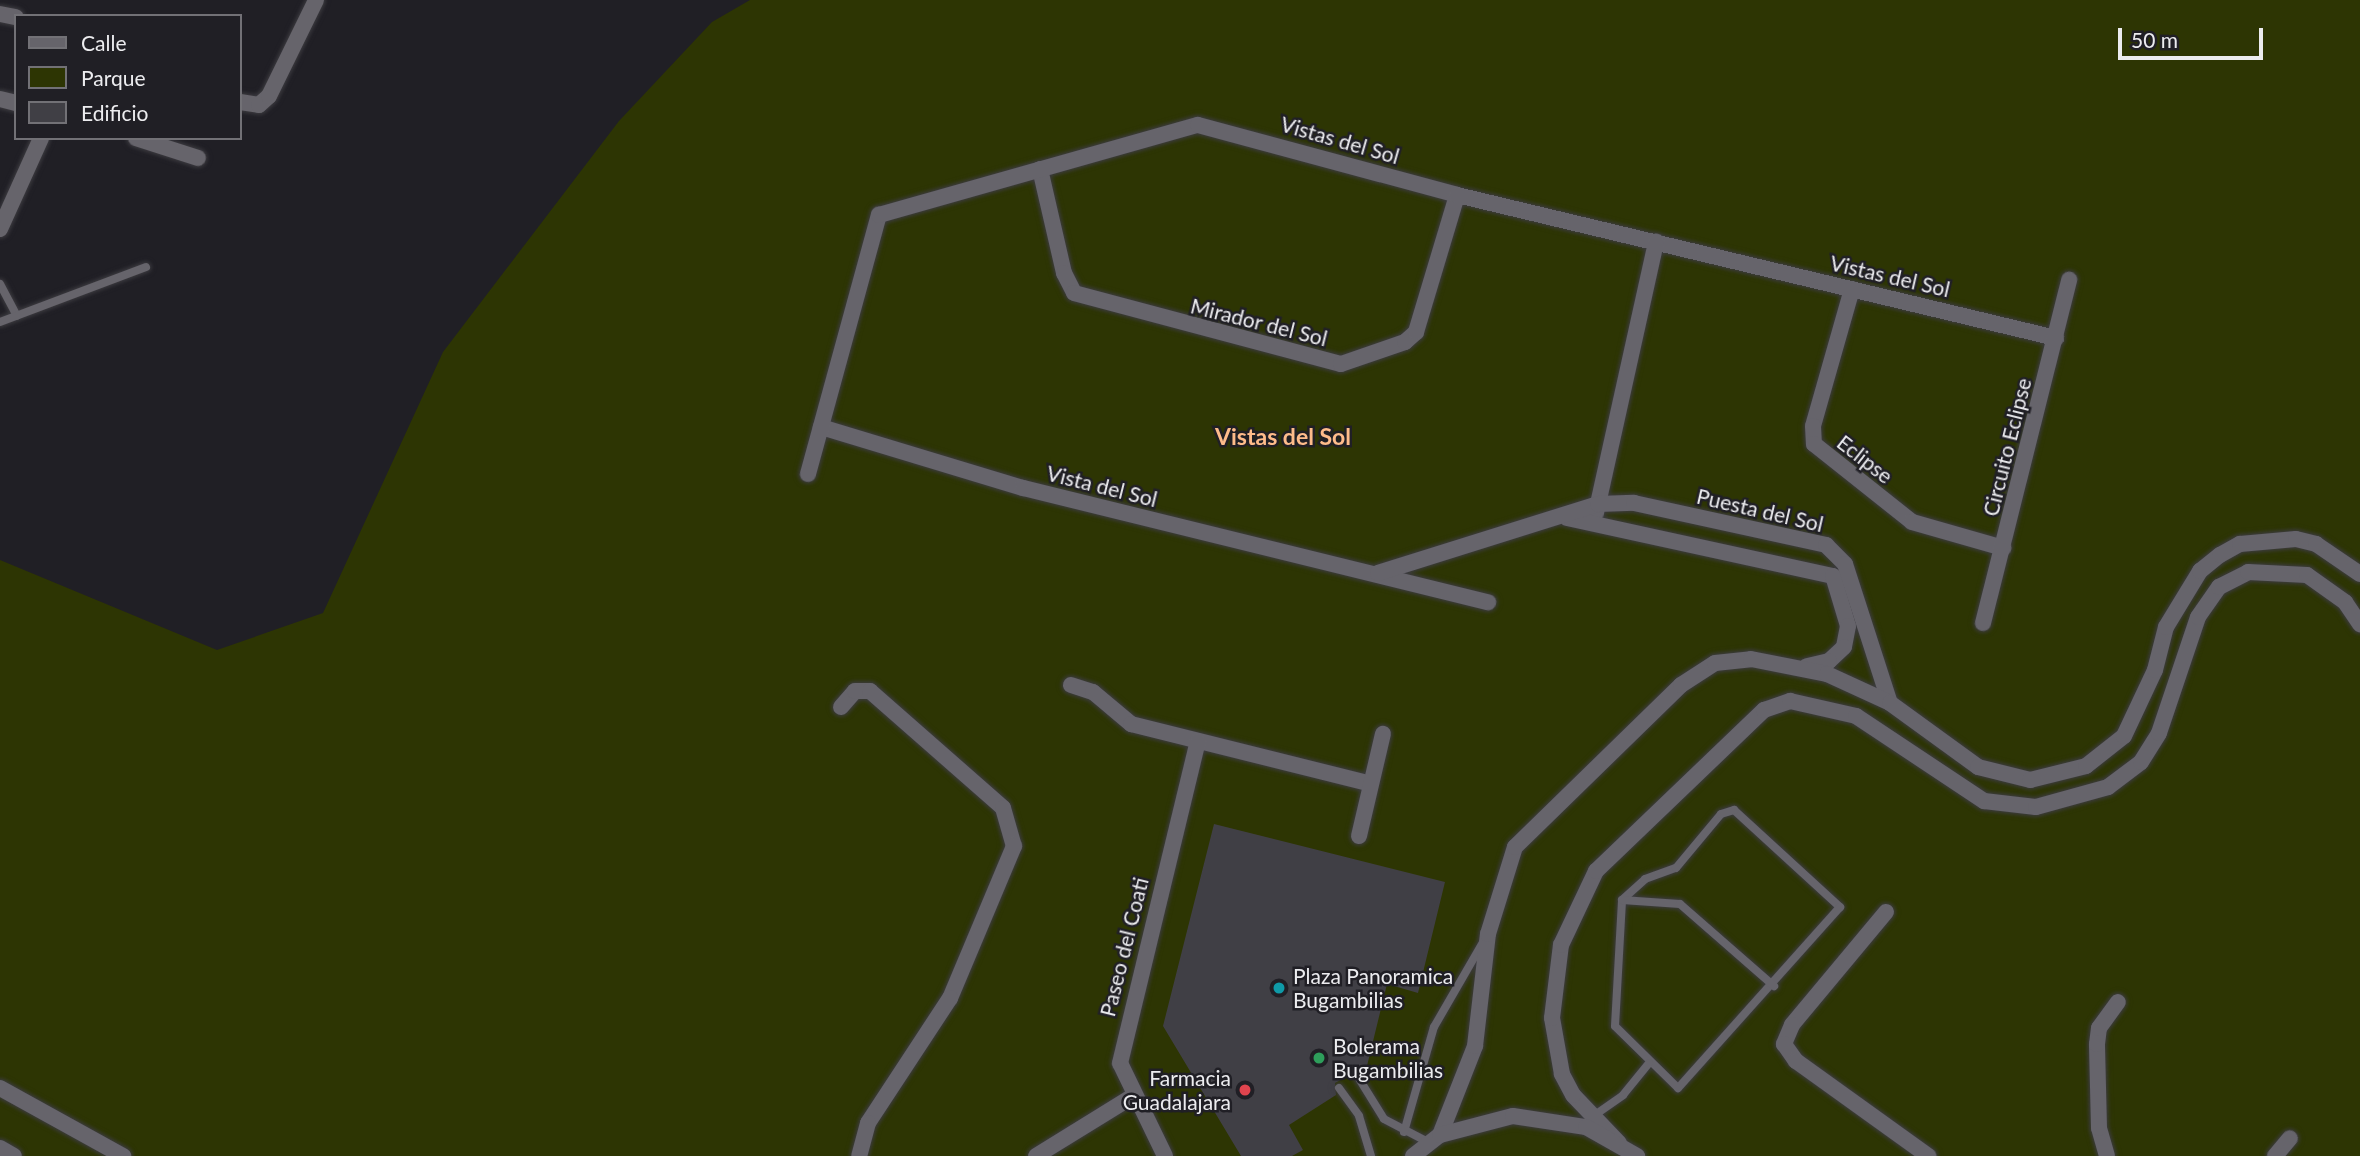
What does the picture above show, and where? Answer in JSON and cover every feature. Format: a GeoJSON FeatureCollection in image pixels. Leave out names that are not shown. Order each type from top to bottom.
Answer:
{"type":"FeatureCollection","features":[{"type":"Feature","properties":{"kind":"street"},"geometry":{"type":"LineString","coordinates":[[242,102],[259,104],[273,89],[316,0]]}},
{"type":"Feature","properties":{"kind":"street","name":"Vistas del Sol"},"geometry":{"type":"LineString","coordinates":[[808,474],[879,215],[1203,124],[1457,195],[2056,338]]}},
{"type":"Feature","properties":{"kind":"street"},"geometry":{"type":"LineString","coordinates":[[0,229],[40,140]]}},
{"type":"Feature","properties":{"kind":"street"},"geometry":{"type":"LineString","coordinates":[[142,140],[198,158]]}},
{"type":"Feature","properties":{"kind":"street","name":"Mirador del Sol"},"geometry":{"type":"LineString","coordinates":[[1040,169],[1064,274],[1074,293],[1347,364],[1405,342],[1416,332],[1457,195]]}},
{"type":"Feature","properties":{"kind":"street"},"geometry":{"type":"LineString","coordinates":[[1594,521],[1656,242]]}},
{"type":"Feature","properties":{"kind":"street","name":"Circuito Eclipse"},"geometry":{"type":"LineString","coordinates":[[1983,623],[2069,280]]}},
{"type":"Feature","properties":{"kind":"street","name":"Eclipse"},"geometry":{"type":"LineString","coordinates":[[1852,289],[1812,426],[1814,444],[1912,522],[2003,548]]}},
{"type":"Feature","properties":{"kind":"street","name":"Vista del Sol"},"geometry":{"type":"LineString","coordinates":[[821,428],[1023,488],[1488,602]]}},
{"type":"Feature","properties":{"kind":"street","name":"Puesta del Sol"},"geometry":{"type":"LineString","coordinates":[[1598,504],[1634,503],[1799,539],[1832,548],[1845,564]]}},
{"type":"Feature","properties":{"kind":"street"},"geometry":{"type":"LineString","coordinates":[[1376,574],[1567,518],[1598,504]]}},
{"type":"Feature","properties":{"kind":"street"},"geometry":{"type":"LineString","coordinates":[[1567,518],[1594,521],[1833,576]]}},
{"type":"Feature","properties":{"kind":"street"},"geometry":{"type":"LineString","coordinates":[[1794,565],[1799,539]]}},
{"type":"Feature","properties":{"kind":"street"},"geometry":{"type":"LineString","coordinates":[[1435,1139],[1475,1046],[1488,934],[1515,847],[1681,685],[1733,659],[1801,667],[1890,703],[2001,777],[2064,775],[2107,753],[2124,736],[2155,670],[2165,627],[2200,570],[2220,555],[2240,544],[2296,539],[2316,544],[2360,574]]}},
{"type":"Feature","properties":{"kind":"street"},"geometry":{"type":"LineString","coordinates":[[1833,576],[1845,564],[1890,703]]}},
{"type":"Feature","properties":{"kind":"street"},"geometry":{"type":"LineString","coordinates":[[1637,1156],[1592,1117],[1562,1074],[1552,1018],[1561,945],[1574,908],[1631,832],[1764,710],[1790,701],[1856,716],[1984,801],[2036,807],[2108,788],[2141,762],[2159,733],[2198,617],[2219,587],[2248,572],[2307,575],[2345,602],[2360,624]]}},
{"type":"Feature","properties":{"kind":"street"},"geometry":{"type":"LineString","coordinates":[[1801,667],[1829,661],[1844,647],[1848,625],[1833,576]]}},
{"type":"Feature","properties":{"kind":"street"},"geometry":{"type":"LineString","coordinates":[[1071,685],[1093,692],[1131,724],[1371,784]]}},
{"type":"Feature","properties":{"kind":"street"},"geometry":{"type":"LineString","coordinates":[[841,707],[855,691],[870,691],[1003,808],[1014,846],[950,998],[869,1123],[859,1156]]}},
{"type":"Feature","properties":{"kind":"street"},"geometry":{"type":"LineString","coordinates":[[1359,836],[1383,734]]}},
{"type":"Feature","properties":{"kind":"street","name":"Paseo del Coati"},"geometry":{"type":"LineString","coordinates":[[1165,1156],[1122,1078],[1122,1040],[1198,741]]}},
{"type":"Feature","properties":{"kind":"street"},"geometry":{"type":"LineString","coordinates":[[1886,912],[1792,1025],[1784,1044],[1796,1061],[1928,1156]]}},
{"type":"Feature","properties":{"kind":"street"},"geometry":{"type":"LineString","coordinates":[[2107,1156],[2099,1128],[2097,1044],[2099,1028],[2118,1002]]}},
{"type":"Feature","properties":{"kind":"street"},"geometry":{"type":"LineString","coordinates":[[0,1077],[8,1089],[123,1156]]}},
{"type":"Feature","properties":{"kind":"street"},"geometry":{"type":"LineString","coordinates":[[1036,1156],[1133,1096]]}},
{"type":"Feature","properties":{"kind":"street"},"geometry":{"type":"LineString","coordinates":[[1413,1156],[1435,1139],[1513,1116],[1550,1118],[1619,1143]]}},
{"type":"Feature","properties":{"kind":"street"},"geometry":{"type":"LineString","coordinates":[[2275,1156],[2290,1138]]}},
{"type":"Feature","properties":{"kind":"street"},"geometry":{"type":"LineString","coordinates":[[0,1148],[13,1156]]}},
{"type":"Feature","properties":{"kind":"lane"},"geometry":{"type":"LineString","coordinates":[[0,323],[146,267]]}},
{"type":"Feature","properties":{"kind":"lane"},"geometry":{"type":"LineString","coordinates":[[0,284],[17,316]]}},
{"type":"Feature","properties":{"kind":"lane"},"geometry":{"type":"LineString","coordinates":[[1725,811],[1738,811],[1840,907],[1774,986],[1686,1086],[1675,1087],[1649,1063],[1614,1023],[1622,900],[1645,879],[1676,868],[1725,811]]}},
{"type":"Feature","properties":{"kind":"lane"},"geometry":{"type":"LineString","coordinates":[[1622,900],[1680,904],[1774,986]]}},
{"type":"Feature","properties":{"kind":"lane"},"geometry":{"type":"LineString","coordinates":[[1404,1132],[1434,1027],[1488,934]]}},
{"type":"Feature","properties":{"kind":"lane"},"geometry":{"type":"LineString","coordinates":[[1592,1117],[1623,1095],[1649,1063]]}},
{"type":"Feature","properties":{"kind":"lane"},"geometry":{"type":"LineString","coordinates":[[1358,1077],[1373,1107],[1404,1132],[1435,1139]]}},
{"type":"Feature","properties":{"kind":"lane"},"geometry":{"type":"LineString","coordinates":[[1339,1088],[1359,1116],[1371,1156]]}},
{"type":"Feature","properties":{"kind":"green space"},"geometry":{"type":"Polygon","coordinates":[[[750,0],[2360,0],[2360,1156],[0,1156],[0,560],[217,650],[323,613],[443,352],[619,121],[712,22],[750,0]]]}},
{"type":"Feature","properties":{"kind":"building","name":"Plaza Panoramica Bugambilias"},"geometry":{"type":"Polygon","coordinates":[[[1214,824],[1445,882],[1418,993],[1387,984],[1367,1066],[1335,1083],[1336,1095],[1289,1125],[1303,1150],[1292,1156],[1241,1156],[1163,1026],[1214,824]]]}},
{"type":"Feature","properties":{"kind":"place","name":"Plaza Panoramica Bugambilias"},"geometry":{"type":"Point","coordinates":[1279,988]}},
{"type":"Feature","properties":{"kind":"place","name":"Bolerama Bugambilias"},"geometry":{"type":"Point","coordinates":[1319,1058]}},
{"type":"Feature","properties":{"kind":"place","name":"Farmacia Guadalajara"},"geometry":{"type":"Point","coordinates":[1245,1090]}},
{"type":"Feature","properties":{"kind":"district","name":"Vistas del Sol"},"geometry":{"type":"Point","coordinates":[1283,436]}}]}
